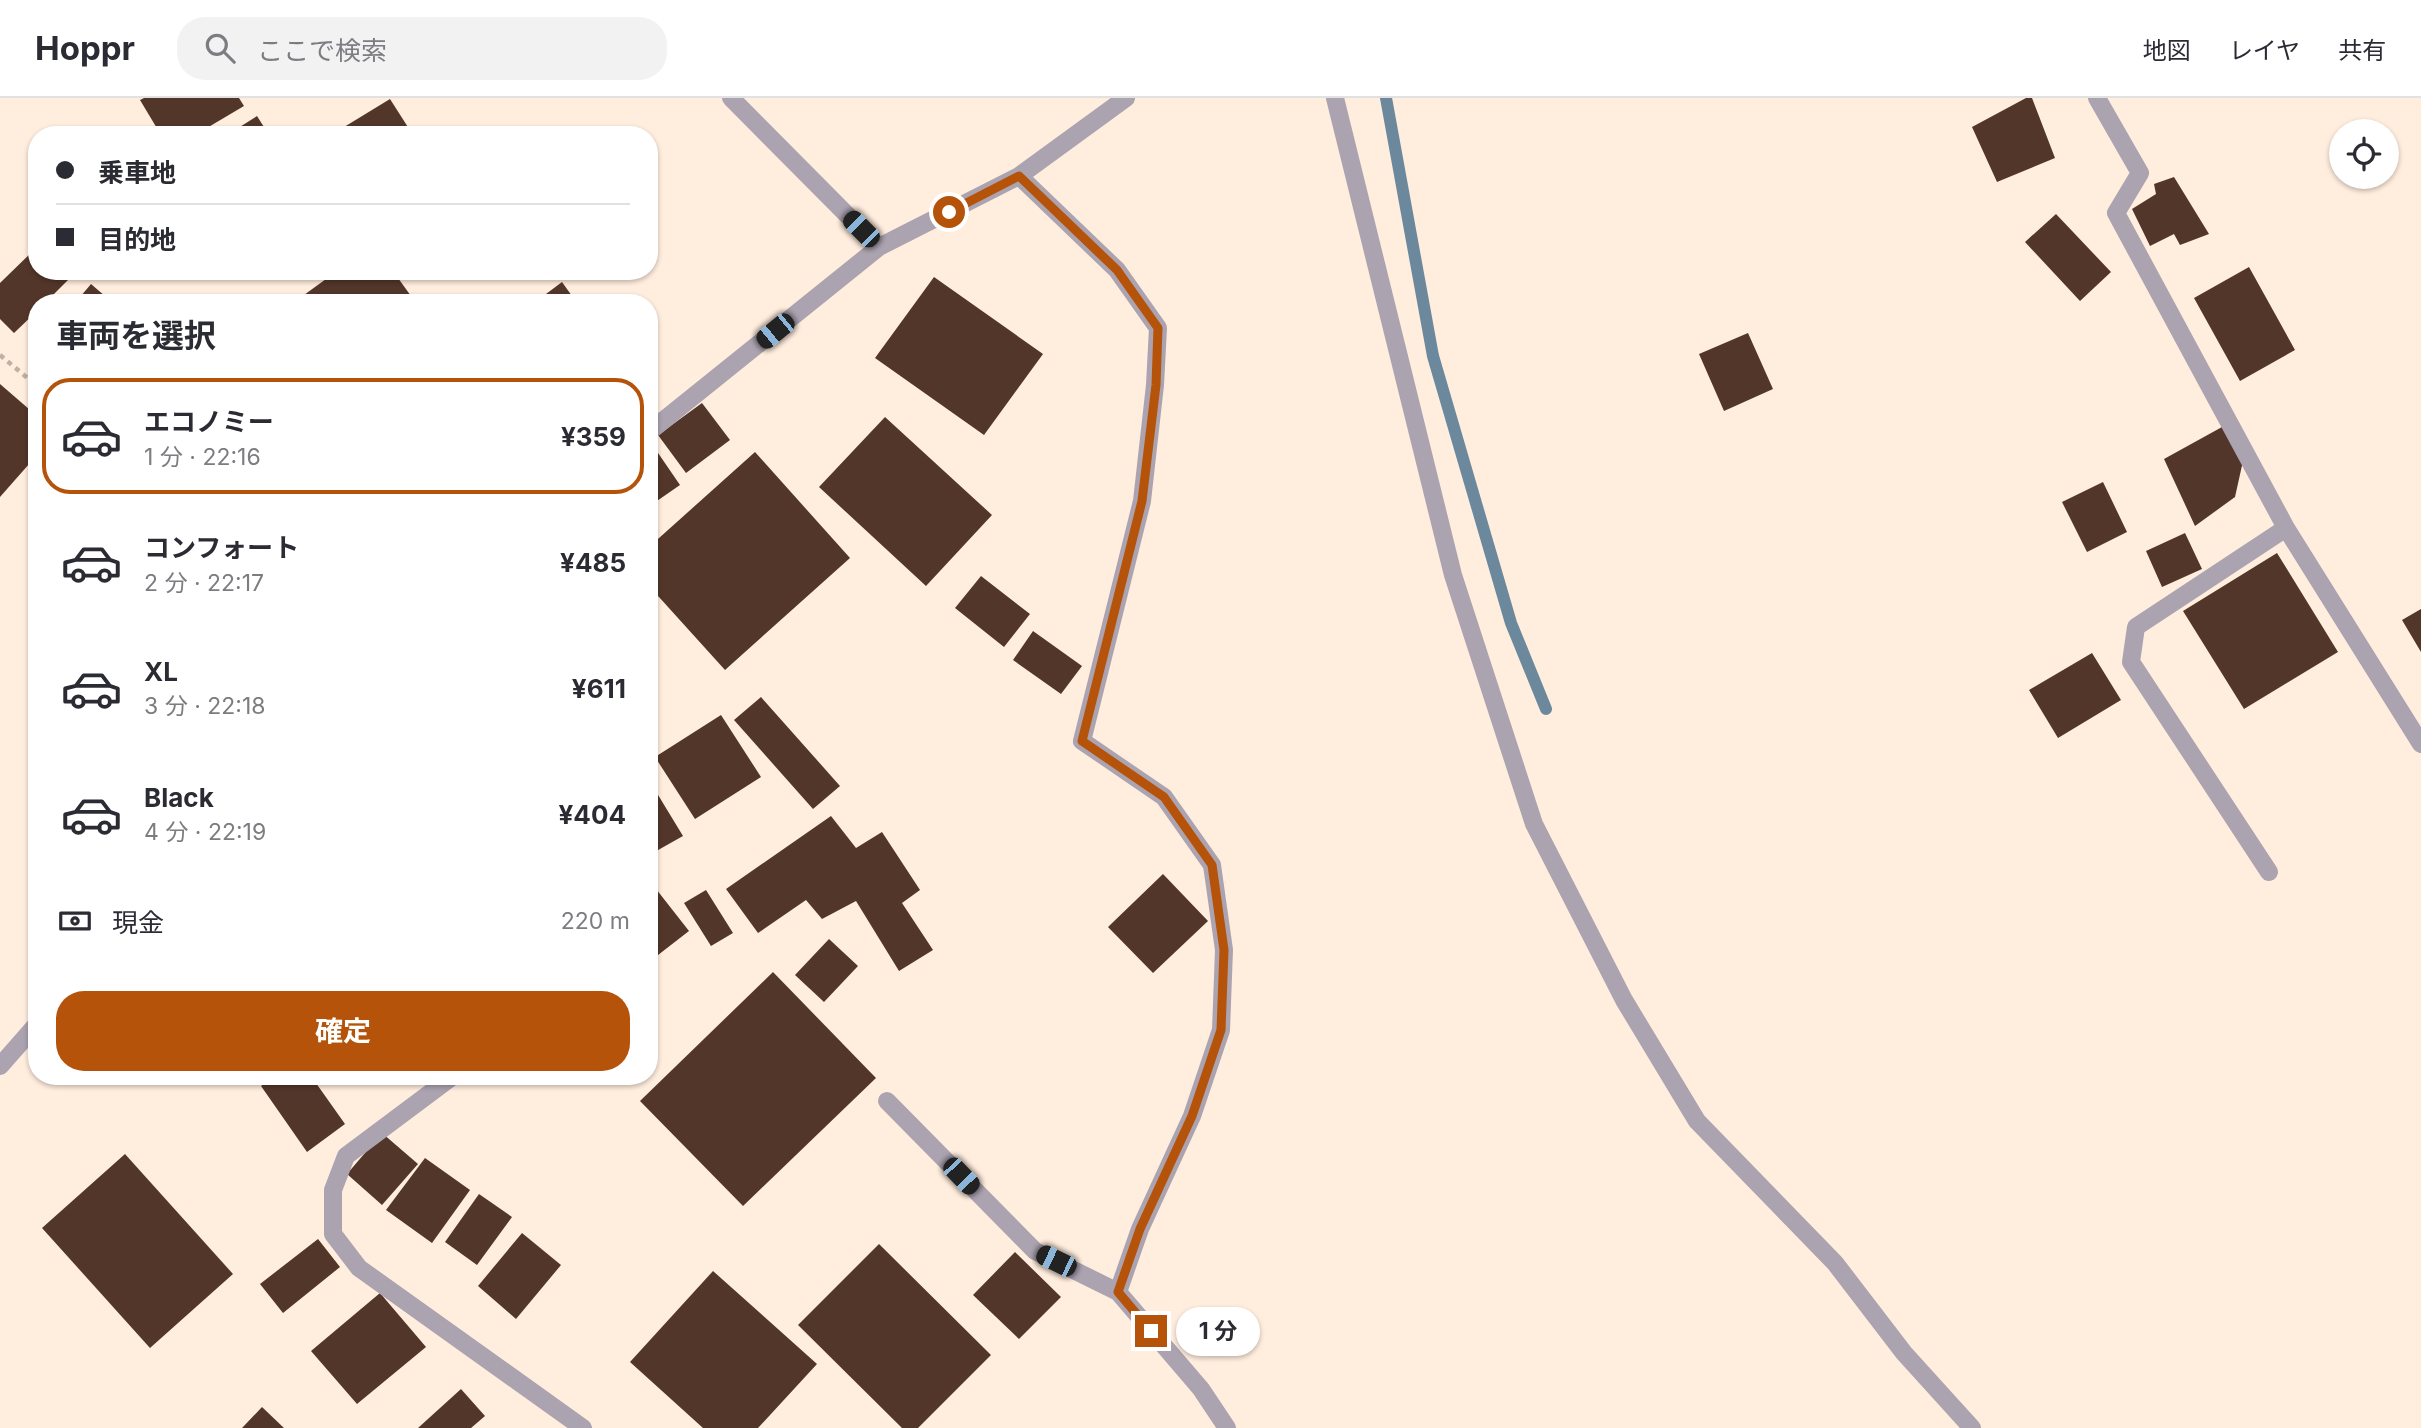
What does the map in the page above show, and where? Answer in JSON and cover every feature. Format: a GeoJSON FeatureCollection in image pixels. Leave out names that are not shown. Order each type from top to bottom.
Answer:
{"type":"FeatureCollection","features":[{"type":"Feature","properties":{"kind":"street"},"geometry":{"type":"LineString","coordinates":[[731,98],[879,247]]}},
{"type":"Feature","properties":{"kind":"street"},"geometry":{"type":"LineString","coordinates":[[658,425],[879,247],[1019,176],[1126,98]]}},
{"type":"Feature","properties":{"kind":"street"},"geometry":{"type":"LineString","coordinates":[[1335,98],[1453,575],[1534,824],[1624,1000],[1697,1121],[1835,1263],[1904,1353],[1972,1428]]}},
{"type":"Feature","properties":{"kind":"street"},"geometry":{"type":"LineString","coordinates":[[2097,98],[2140,173],[2116,213],[2286,528],[2421,744]]}},
{"type":"Feature","properties":{"kind":"street"},"geometry":{"type":"LineString","coordinates":[[1019,176],[1117,270],[1158,328],[1156,385],[1142,501],[1082,741],[1164,797],[1212,865],[1224,950],[1221,1030],[1192,1116],[1140,1229],[1118,1292]]}},
{"type":"Feature","properties":{"kind":"street"},"geometry":{"type":"LineString","coordinates":[[2269,872],[2131,662],[2136,626],[2286,528]]}},
{"type":"Feature","properties":{"kind":"street"},"geometry":{"type":"LineString","coordinates":[[0,1066],[28,1034]]}},
{"type":"Feature","properties":{"kind":"street"},"geometry":{"type":"LineString","coordinates":[[441,1085],[346,1156],[333,1190],[333,1234],[359,1268],[583,1428]]}},
{"type":"Feature","properties":{"kind":"street"},"geometry":{"type":"LineString","coordinates":[[887,1101],[1035,1251],[1118,1292],[1201,1389],[1227,1428]]}},
{"type":"Feature","properties":{"kind":"path"},"geometry":{"type":"LineString","coordinates":[[0,355],[28,378]]}},
{"type":"Feature","properties":{"kind":"building"},"geometry":{"type":"Polygon","coordinates":[[[239,98],[244,106],[210,126],[156,126],[140,100],[239,98]]]}},
{"type":"Feature","properties":{"kind":"building"},"geometry":{"type":"Polygon","coordinates":[[[2026,98],[2032,98],[2055,158],[1997,182],[1972,127],[2026,98]]]}},
{"type":"Feature","properties":{"kind":"building"},"geometry":{"type":"Polygon","coordinates":[[[390,99],[407,126],[346,126],[390,99]]]}},
{"type":"Feature","properties":{"kind":"building"},"geometry":{"type":"Polygon","coordinates":[[[257,116],[263,126],[241,126],[257,116]]]}},
{"type":"Feature","properties":{"kind":"building"},"geometry":{"type":"Polygon","coordinates":[[[2174,177],[2209,234],[2180,245],[2174,234],[2150,246],[2132,209],[2156,194],[2154,184],[2174,177]]]}},
{"type":"Feature","properties":{"kind":"building"},"geometry":{"type":"Polygon","coordinates":[[[2056,214],[2111,272],[2080,301],[2025,242],[2056,214]]]}},
{"type":"Feature","properties":{"kind":"building"},"geometry":{"type":"Polygon","coordinates":[[[28,256],[28,280],[68,280],[54,294],[28,294],[28,320],[14,333],[0,319],[0,283],[28,256]]]}},
{"type":"Feature","properties":{"kind":"building"},"geometry":{"type":"Polygon","coordinates":[[[2249,267],[2295,350],[2240,381],[2194,298],[2249,267]]]}},
{"type":"Feature","properties":{"kind":"building"},"geometry":{"type":"Polygon","coordinates":[[[934,277],[1043,354],[984,435],[875,358],[934,277]]]}},
{"type":"Feature","properties":{"kind":"building"},"geometry":{"type":"Polygon","coordinates":[[[325,280],[399,280],[410,294],[305,294],[325,280]]]}},
{"type":"Feature","properties":{"kind":"building"},"geometry":{"type":"Polygon","coordinates":[[[562,282],[571,294],[546,294],[562,282]]]}},
{"type":"Feature","properties":{"kind":"building"},"geometry":{"type":"Polygon","coordinates":[[[91,284],[103,294],[83,294],[91,284]]]}},
{"type":"Feature","properties":{"kind":"building"},"geometry":{"type":"Polygon","coordinates":[[[1748,333],[1773,389],[1724,411],[1699,354],[1748,333]]]}},
{"type":"Feature","properties":{"kind":"building"},"geometry":{"type":"Polygon","coordinates":[[[0,384],[28,408],[28,465],[0,497],[0,384]]]}},
{"type":"Feature","properties":{"kind":"building"},"geometry":{"type":"Polygon","coordinates":[[[702,403],[730,440],[686,473],[658,435],[702,403]]]}},
{"type":"Feature","properties":{"kind":"building"},"geometry":{"type":"Polygon","coordinates":[[[885,417],[992,515],[926,586],[819,487],[885,417]]]}},
{"type":"Feature","properties":{"kind":"building"},"geometry":{"type":"Polygon","coordinates":[[[2222,427],[2243,461],[2235,497],[2195,526],[2164,459],[2222,427]]]}},
{"type":"Feature","properties":{"kind":"building"},"geometry":{"type":"Polygon","coordinates":[[[755,452],[850,558],[725,670],[658,596],[658,539],[755,452]]]}},
{"type":"Feature","properties":{"kind":"building"},"geometry":{"type":"Polygon","coordinates":[[[658,453],[680,485],[658,500],[658,453]]]}},
{"type":"Feature","properties":{"kind":"building"},"geometry":{"type":"Polygon","coordinates":[[[2103,482],[2127,532],[2087,552],[2062,502],[2103,482]]]}},
{"type":"Feature","properties":{"kind":"building"},"geometry":{"type":"Polygon","coordinates":[[[2185,533],[2202,569],[2162,587],[2146,551],[2185,533]]]}},
{"type":"Feature","properties":{"kind":"building"},"geometry":{"type":"Polygon","coordinates":[[[2277,553],[2338,652],[2244,709],[2183,611],[2277,553]]]}},
{"type":"Feature","properties":{"kind":"building"},"geometry":{"type":"Polygon","coordinates":[[[981,576],[1030,614],[1004,647],[955,608],[981,576]]]}},
{"type":"Feature","properties":{"kind":"building"},"geometry":{"type":"Polygon","coordinates":[[[2421,609],[2421,652],[2402,620],[2421,609]]]}},
{"type":"Feature","properties":{"kind":"building"},"geometry":{"type":"Polygon","coordinates":[[[1033,631],[1082,666],[1061,694],[1013,660],[1033,631]]]}},
{"type":"Feature","properties":{"kind":"building"},"geometry":{"type":"Polygon","coordinates":[[[2092,653],[2121,700],[2058,738],[2029,690],[2092,653]]]}},
{"type":"Feature","properties":{"kind":"building"},"geometry":{"type":"Polygon","coordinates":[[[761,697],[840,786],[813,809],[734,720],[761,697]]]}},
{"type":"Feature","properties":{"kind":"building"},"geometry":{"type":"Polygon","coordinates":[[[721,715],[761,777],[695,819],[658,762],[658,755],[721,715]]]}},
{"type":"Feature","properties":{"kind":"building"},"geometry":{"type":"Polygon","coordinates":[[[658,795],[683,836],[658,850],[658,795]]]}},
{"type":"Feature","properties":{"kind":"building"},"geometry":{"type":"Polygon","coordinates":[[[831,816],[856,848],[882,832],[920,890],[902,903],[933,950],[899,971],[856,901],[822,919],[806,900],[758,933],[726,889],[831,816]]]}},
{"type":"Feature","properties":{"kind":"building"},"geometry":{"type":"Polygon","coordinates":[[[1163,874],[1208,921],[1153,973],[1108,927],[1163,874]]]}},
{"type":"Feature","properties":{"kind":"building"},"geometry":{"type":"Polygon","coordinates":[[[706,890],[733,933],[711,946],[684,903],[706,890]]]}},
{"type":"Feature","properties":{"kind":"building"},"geometry":{"type":"Polygon","coordinates":[[[658,891],[689,931],[658,955],[658,891]]]}},
{"type":"Feature","properties":{"kind":"building"},"geometry":{"type":"Polygon","coordinates":[[[829,939],[858,966],[824,1002],[795,975],[829,939]]]}},
{"type":"Feature","properties":{"kind":"building"},"geometry":{"type":"Polygon","coordinates":[[[773,972],[876,1078],[743,1206],[640,1101],[773,972]]]}},
{"type":"Feature","properties":{"kind":"building"},"geometry":{"type":"Polygon","coordinates":[[[317,1085],[345,1124],[307,1152],[261,1086],[317,1085]]]}},
{"type":"Feature","properties":{"kind":"building"},"geometry":{"type":"Polygon","coordinates":[[[382,1133],[418,1164],[382,1205],[347,1174],[382,1133]]]}},
{"type":"Feature","properties":{"kind":"building"},"geometry":{"type":"Polygon","coordinates":[[[125,1154],[233,1274],[150,1348],[42,1228],[125,1154]]]}},
{"type":"Feature","properties":{"kind":"building"},"geometry":{"type":"Polygon","coordinates":[[[425,1158],[470,1190],[432,1243],[386,1210],[425,1158]]]}},
{"type":"Feature","properties":{"kind":"building"},"geometry":{"type":"Polygon","coordinates":[[[479,1194],[512,1217],[477,1265],[445,1242],[479,1194]]]}},
{"type":"Feature","properties":{"kind":"building"},"geometry":{"type":"Polygon","coordinates":[[[522,1233],[561,1265],[516,1319],[478,1286],[522,1233]]]}},
{"type":"Feature","properties":{"kind":"building"},"geometry":{"type":"Polygon","coordinates":[[[318,1239],[340,1267],[283,1313],[260,1284],[318,1239]]]}},
{"type":"Feature","properties":{"kind":"building"},"geometry":{"type":"Polygon","coordinates":[[[879,1244],[991,1355],[918,1428],[902,1428],[798,1325],[879,1244]]]}},
{"type":"Feature","properties":{"kind":"building"},"geometry":{"type":"Polygon","coordinates":[[[1015,1252],[1061,1297],[1019,1339],[973,1295],[1015,1252]]]}},
{"type":"Feature","properties":{"kind":"building"},"geometry":{"type":"Polygon","coordinates":[[[713,1271],[817,1364],[758,1428],[703,1428],[630,1362],[713,1271]]]}},
{"type":"Feature","properties":{"kind":"building"},"geometry":{"type":"Polygon","coordinates":[[[380,1293],[426,1347],[357,1404],[311,1351],[380,1293]]]}},
{"type":"Feature","properties":{"kind":"building"},"geometry":{"type":"Polygon","coordinates":[[[461,1389],[485,1416],[471,1428],[418,1428],[461,1389]]]}},
{"type":"Feature","properties":{"kind":"building"},"geometry":{"type":"Polygon","coordinates":[[[262,1407],[284,1428],[242,1428],[262,1407]]]}},
{"type":"Feature","properties":{"kind":"waterway"},"geometry":{"type":"LineString","coordinates":[[1386,98],[1433,356],[1511,623],[1546,709]]}},
{"type":"Feature","properties":{"kind":"route"},"geometry":{"type":"LineString","coordinates":[[949,212],[1019,176],[1117,270],[1158,328],[1156,385],[1142,501],[1082,741],[1164,797],[1212,865],[1224,950],[1221,1030],[1192,1116],[1140,1229],[1118,1292],[1151,1331]]}}]}
